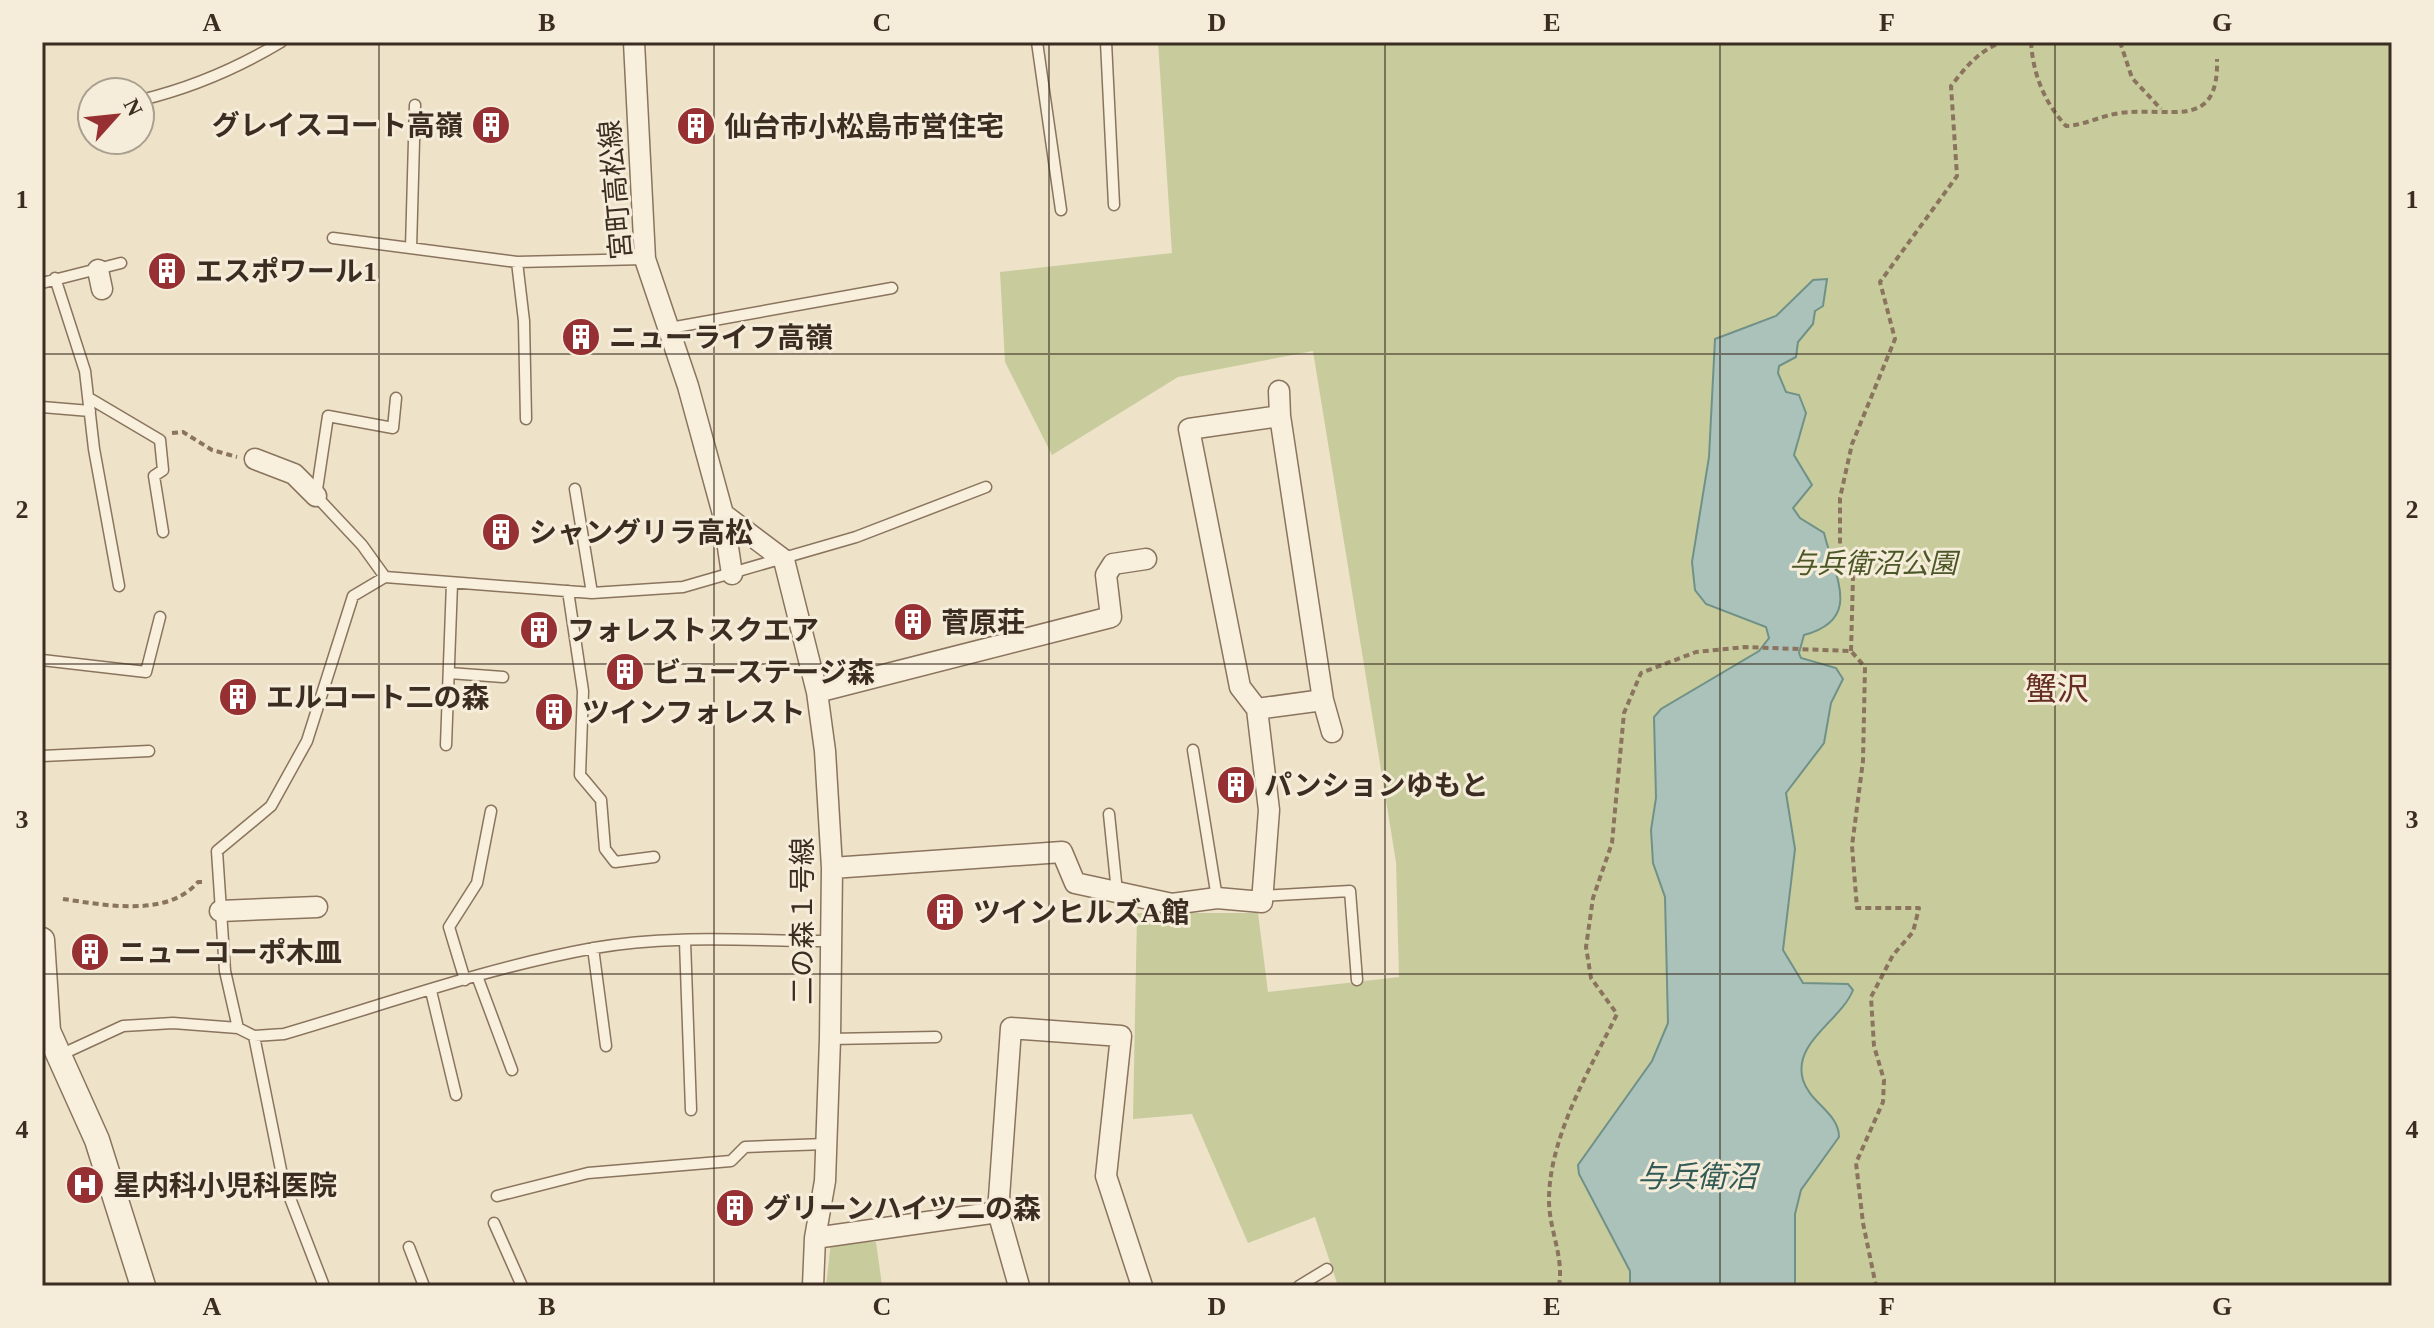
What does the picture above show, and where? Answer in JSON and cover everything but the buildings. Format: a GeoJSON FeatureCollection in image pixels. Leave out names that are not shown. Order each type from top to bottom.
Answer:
{"type":"FeatureCollection","features":[{"type":"Feature","properties":{"kind":"street","name":"宮町高松線"},"geometry":{"type":"LineString","coordinates":[[634,42],[636,137],[645,259],[670,328],[723,514],[732,574]]}},
{"type":"Feature","properties":{"kind":"street"},"geometry":{"type":"LineString","coordinates":[[1279,391],[1280,416],[1323,700],[1332,732]]}},
{"type":"Feature","properties":{"kind":"street"},"geometry":{"type":"LineString","coordinates":[[832,868],[1062,852],[1075,883],[1117,895],[1172,904],[1217,898],[1262,902],[1269,810],[1257,709],[1240,687],[1189,429],[1280,416]]}},
{"type":"Feature","properties":{"kind":"street"},"geometry":{"type":"LineString","coordinates":[[255,459],[294,474],[316,496]]}},
{"type":"Feature","properties":{"kind":"street"},"geometry":{"type":"LineString","coordinates":[[723,514],[784,560]]}},
{"type":"Feature","properties":{"kind":"street"},"geometry":{"type":"LineString","coordinates":[[817,692],[1111,617],[1106,575],[1113,564],[1146,559]]}},
{"type":"Feature","properties":{"kind":"street","name":"二の森１号線"},"geometry":{"type":"LineString","coordinates":[[784,560],[817,692],[825,751],[832,868],[825,1181],[815,1238],[813,1286]]}},
{"type":"Feature","properties":{"kind":"street"},"geometry":{"type":"LineString","coordinates":[[1257,709],[1323,700]]}},
{"type":"Feature","properties":{"kind":"street"},"geometry":{"type":"LineString","coordinates":[[220,911],[317,907]]}},
{"type":"Feature","properties":{"kind":"street"},"geometry":{"type":"LineString","coordinates":[[42,940],[50,1046],[97,1140],[143,1286]]}},
{"type":"Feature","properties":{"kind":"street"},"geometry":{"type":"LineString","coordinates":[[1019,1286],[998,1212],[1011,1028],[1121,1036],[1106,1176],[1142,1286]]}},
{"type":"Feature","properties":{"kind":"street"},"geometry":{"type":"LineString","coordinates":[[815,1238],[998,1212]]}},
{"type":"Feature","properties":{"kind":"lane"},"geometry":{"type":"LineString","coordinates":[[156,96],[238,67],[281,42]]}},
{"type":"Feature","properties":{"kind":"lane"},"geometry":{"type":"LineString","coordinates":[[1037,42],[1061,210]]}},
{"type":"Feature","properties":{"kind":"lane"},"geometry":{"type":"LineString","coordinates":[[1106,42],[1114,205]]}},
{"type":"Feature","properties":{"kind":"lane"},"geometry":{"type":"LineString","coordinates":[[411,248],[415,105]]}},
{"type":"Feature","properties":{"kind":"lane"},"geometry":{"type":"LineString","coordinates":[[333,238],[517,262],[645,259]]}},
{"type":"Feature","properties":{"kind":"lane"},"geometry":{"type":"LineString","coordinates":[[517,262],[524,321],[526,419]]}},
{"type":"Feature","properties":{"kind":"lane"},"geometry":{"type":"LineString","coordinates":[[42,283],[55,278],[100,279],[121,263]]}},
{"type":"Feature","properties":{"kind":"lane"},"geometry":{"type":"LineString","coordinates":[[55,278],[85,371],[119,586]]}},
{"type":"Feature","properties":{"kind":"lane"},"geometry":{"type":"LineString","coordinates":[[670,328],[892,288]]}},
{"type":"Feature","properties":{"kind":"lane"},"geometry":{"type":"LineString","coordinates":[[89,398],[160,440],[163,470],[154,476],[163,532]]}},
{"type":"Feature","properties":{"kind":"lane"},"geometry":{"type":"LineString","coordinates":[[385,577],[362,545],[316,496],[328,416],[393,428],[396,398]]}},
{"type":"Feature","properties":{"kind":"lane"},"geometry":{"type":"LineString","coordinates":[[42,407],[90,411]]}},
{"type":"Feature","properties":{"kind":"lane"},"geometry":{"type":"LineString","coordinates":[[238,1028],[225,971],[217,851],[271,806],[307,741],[353,596],[385,577],[592,593],[683,587],[856,537],[986,487]]}},
{"type":"Feature","properties":{"kind":"lane"},"geometry":{"type":"LineString","coordinates":[[575,489],[592,593]]}},
{"type":"Feature","properties":{"kind":"lane"},"geometry":{"type":"LineString","coordinates":[[446,745],[452,583]]}},
{"type":"Feature","properties":{"kind":"lane"},"geometry":{"type":"LineString","coordinates":[[568,591],[583,691],[580,775],[601,800],[605,849],[615,862],[654,857]]}},
{"type":"Feature","properties":{"kind":"lane"},"geometry":{"type":"LineString","coordinates":[[42,660],[146,672],[160,617]]}},
{"type":"Feature","properties":{"kind":"lane"},"geometry":{"type":"LineString","coordinates":[[449,673],[503,677]]}},
{"type":"Feature","properties":{"kind":"lane"},"geometry":{"type":"LineString","coordinates":[[1193,750],[1217,898]]}},
{"type":"Feature","properties":{"kind":"lane"},"geometry":{"type":"LineString","coordinates":[[42,756],[149,751]]}},
{"type":"Feature","properties":{"kind":"lane"},"geometry":{"type":"LineString","coordinates":[[465,980],[449,927],[477,883],[491,811]]}},
{"type":"Feature","properties":{"kind":"lane"},"geometry":{"type":"LineString","coordinates":[[1109,814],[1117,895]]}},
{"type":"Feature","properties":{"kind":"lane"},"geometry":{"type":"LineString","coordinates":[[1262,896],[1350,891],[1357,980]]}},
{"type":"Feature","properties":{"kind":"lane"},"geometry":{"type":"LineString","coordinates":[[685,941],[691,1110]]}},
{"type":"Feature","properties":{"kind":"lane"},"geometry":{"type":"LineString","coordinates":[[50,1046],[123,1026],[173,1023],[238,1028],[254,1036],[284,1034],[477,976],[593,948],[643,942],[831,941]]}},
{"type":"Feature","properties":{"kind":"lane"},"geometry":{"type":"LineString","coordinates":[[593,948],[606,1046]]}},
{"type":"Feature","properties":{"kind":"lane"},"geometry":{"type":"LineString","coordinates":[[477,976],[512,1070]]}},
{"type":"Feature","properties":{"kind":"lane"},"geometry":{"type":"LineString","coordinates":[[431,991],[456,1095]]}},
{"type":"Feature","properties":{"kind":"lane"},"geometry":{"type":"LineString","coordinates":[[254,1036],[283,1180],[324,1286]]}},
{"type":"Feature","properties":{"kind":"lane"},"geometry":{"type":"LineString","coordinates":[[830,1039],[936,1037]]}},
{"type":"Feature","properties":{"kind":"lane"},"geometry":{"type":"LineString","coordinates":[[497,1196],[588,1173],[731,1161],[745,1147],[826,1144]]}},
{"type":"Feature","properties":{"kind":"lane"},"geometry":{"type":"LineString","coordinates":[[494,1223],[522,1286]]}},
{"type":"Feature","properties":{"kind":"lane"},"geometry":{"type":"LineString","coordinates":[[409,1247],[424,1286]]}},
{"type":"Feature","properties":{"kind":"lane"},"geometry":{"type":"LineString","coordinates":[[1299,1286],[1327,1269]]}},
{"type":"Feature","properties":{"kind":"path"},"geometry":{"type":"LineString","coordinates":[[1876,1286],[1863,1223],[1856,1163],[1883,1102],[1884,1080],[1874,1046],[1871,997],[1893,955],[1913,932],[1919,908],[1857,908],[1852,846],[1863,761],[1865,667],[1851,651],[1853,578],[1840,544],[1840,498],[1852,444],[1895,339],[1880,282],[1957,176],[1951,86],[1988,47],[2003,42]]}},
{"type":"Feature","properties":{"kind":"path"},"geometry":{"type":"LineString","coordinates":[[2031,42],[2033,65],[2043,93],[2066,126],[2121,113],[2194,111],[2207,104],[2218,85],[2217,59]]}},
{"type":"Feature","properties":{"kind":"path"},"geometry":{"type":"LineString","coordinates":[[2120,42],[2132,78],[2163,111]]}},
{"type":"Feature","properties":{"kind":"path"},"geometry":{"type":"LineString","coordinates":[[160,440],[168,434],[183,432],[212,450],[255,459]]}},
{"type":"Feature","properties":{"kind":"path"},"geometry":{"type":"LineString","coordinates":[[1559,1286],[1562,1268],[1549,1200],[1562,1132],[1617,1014],[1591,978],[1586,947],[1593,898],[1612,843],[1624,713],[1641,673],[1696,652],[1745,647],[1851,651]]}},
{"type":"Feature","properties":{"kind":"path"},"geometry":{"type":"LineString","coordinates":[[63,899],[125,906],[156,903],[187,896],[198,882],[219,880]]}},
{"type":"Feature","properties":{"kind":"green space","name":"与兵衛沼公園"},"geometry":{"type":"Polygon","coordinates":[[[1158,42],[2392,42],[2392,1286],[1338,1286],[1315,1217],[1248,1243],[1192,1114],[1133,1119],[1137,913],[1258,913],[1268,992],[1399,977],[1396,862],[1313,351],[1178,377],[1052,455],[1005,362],[1000,272],[1172,253],[1158,42]]]}},
{"type":"Feature","properties":{"kind":"green space"},"geometry":{"type":"Polygon","coordinates":[[[831,1242],[876,1242],[882,1285],[826,1286],[831,1242]]]}},
{"type":"Feature","properties":{"kind":"water","name":"与兵衛沼"},"geometry":{"type":"Polygon","coordinates":[[[1827,279],[1823,306],[1815,311],[1813,324],[1798,342],[1796,357],[1779,366],[1778,373],[1786,392],[1799,395],[1806,413],[1794,455],[1812,485],[1793,508],[1800,518],[1824,533],[1840,595],[1834,619],[1804,635],[1799,653],[1801,658],[1836,668],[1843,679],[1831,703],[1824,743],[1786,793],[1795,849],[1783,950],[1803,983],[1848,984],[1853,990],[1839,1012],[1811,1043],[1801,1066],[1807,1088],[1834,1121],[1839,1137],[1801,1190],[1795,1214],[1795,1286],[1630,1286],[1630,1271],[1579,1174],[1578,1165],[1652,1061],[1668,1023],[1665,897],[1653,863],[1651,830],[1656,798],[1654,717],[1661,709],[1759,651],[1769,638],[1766,627],[1706,604],[1695,590],[1692,562],[1709,457],[1715,339],[1776,316],[1813,280],[1827,279]]]}},
{"type":"Feature","properties":{"kind":"place","name":"グレイスコート高嶺"},"geometry":{"type":"Point","coordinates":[491,125]}},
{"type":"Feature","properties":{"kind":"place","name":"仙台市小松島市営住宅"},"geometry":{"type":"Point","coordinates":[696,126]}},
{"type":"Feature","properties":{"kind":"place","name":"エスポワール1"},"geometry":{"type":"Point","coordinates":[167,271]}},
{"type":"Feature","properties":{"kind":"place","name":"ニューライフ高嶺"},"geometry":{"type":"Point","coordinates":[581,337]}},
{"type":"Feature","properties":{"kind":"place","name":"シャングリラ高松"},"geometry":{"type":"Point","coordinates":[501,532]}},
{"type":"Feature","properties":{"kind":"place","name":"菅原荘"},"geometry":{"type":"Point","coordinates":[913,622]}},
{"type":"Feature","properties":{"kind":"place","name":"フォレストスクエア"},"geometry":{"type":"Point","coordinates":[539,630]}},
{"type":"Feature","properties":{"kind":"place","name":"ビューステージ森"},"geometry":{"type":"Point","coordinates":[625,672]}},
{"type":"Feature","properties":{"kind":"place","name":"エルコート二の森"},"geometry":{"type":"Point","coordinates":[238,697]}},
{"type":"Feature","properties":{"kind":"place","name":"ツインフォレスト"},"geometry":{"type":"Point","coordinates":[554,712]}},
{"type":"Feature","properties":{"kind":"place","name":"パンションゆもと"},"geometry":{"type":"Point","coordinates":[1236,785]}},
{"type":"Feature","properties":{"kind":"place","name":"ツインヒルズA館"},"geometry":{"type":"Point","coordinates":[945,912]}},
{"type":"Feature","properties":{"kind":"place","name":"ニューコーポ木皿"},"geometry":{"type":"Point","coordinates":[90,952]}},
{"type":"Feature","properties":{"kind":"place","name":"星内科小児科医院"},"geometry":{"type":"Point","coordinates":[85,1185]}},
{"type":"Feature","properties":{"kind":"place","name":"グリーンハイツ二の森"},"geometry":{"type":"Point","coordinates":[735,1208]}},
{"type":"Feature","properties":{"kind":"district","name":"蟹沢"},"geometry":{"type":"Point","coordinates":[2057,689]}}]}
